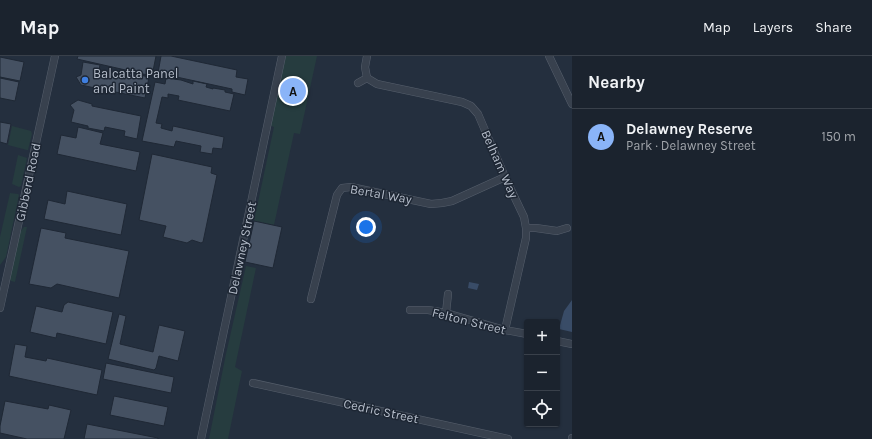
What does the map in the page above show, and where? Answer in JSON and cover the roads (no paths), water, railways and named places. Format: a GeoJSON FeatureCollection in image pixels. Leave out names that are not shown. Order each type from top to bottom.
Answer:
{"type":"FeatureCollection","features":[{"type":"Feature","properties":{"kind":"street","name":"Gibberd Road"},"geometry":{"type":"LineString","coordinates":[[0,308],[3,281],[55,56]]}},
{"type":"Feature","properties":{"kind":"street","name":"Delawney Street"},"geometry":{"type":"LineString","coordinates":[[201,439],[282,56]]}},
{"type":"Feature","properties":{"kind":"street"},"geometry":{"type":"LineString","coordinates":[[358,83],[368,78],[365,67],[367,56]]}},
{"type":"Feature","properties":{"kind":"street"},"geometry":{"type":"LineString","coordinates":[[550,56],[572,104]]}},
{"type":"Feature","properties":{"kind":"street","name":"Belham Way"},"geometry":{"type":"LineString","coordinates":[[368,78],[377,84],[462,102],[472,106],[478,114],[524,217],[526,228],[526,238],[505,330]]}},
{"type":"Feature","properties":{"kind":"street","name":"Bertal Way"},"geometry":{"type":"LineString","coordinates":[[311,299],[337,195],[342,188],[351,187],[431,204],[452,201],[505,177]]}},
{"type":"Feature","properties":{"kind":"street"},"geometry":{"type":"LineString","coordinates":[[526,228],[557,231],[567,228]]}},
{"type":"Feature","properties":{"kind":"street"},"geometry":{"type":"LineString","coordinates":[[446,313],[448,294]]}},
{"type":"Feature","properties":{"kind":"street","name":"Felton Street"},"geometry":{"type":"LineString","coordinates":[[410,310],[428,310],[446,313],[505,330],[524,333]]}},
{"type":"Feature","properties":{"kind":"street"},"geometry":{"type":"LineString","coordinates":[[560,342],[572,344]]}},
{"type":"Feature","properties":{"kind":"street","name":"Cedric Street"},"geometry":{"type":"LineString","coordinates":[[252,383],[508,439]]}},
{"type":"Feature","properties":{"kind":"water"},"geometry":{"type":"Polygon","coordinates":[[[469,282],[479,284],[477,290],[468,288],[469,282]]]}},
{"type":"Feature","properties":{"kind":"water"},"geometry":{"type":"Polygon","coordinates":[[[572,300],[572,332],[560,329],[564,311],[572,300]]]}},
{"type":"Feature","properties":{"kind":"place","name":"Balcatta Panel and Paint"},"geometry":{"type":"Point","coordinates":[85,80]}},
{"type":"Feature","properties":{"kind":"place","name":"Delawney Reserve"},"geometry":{"type":"Point","coordinates":[293,91]}}]}
